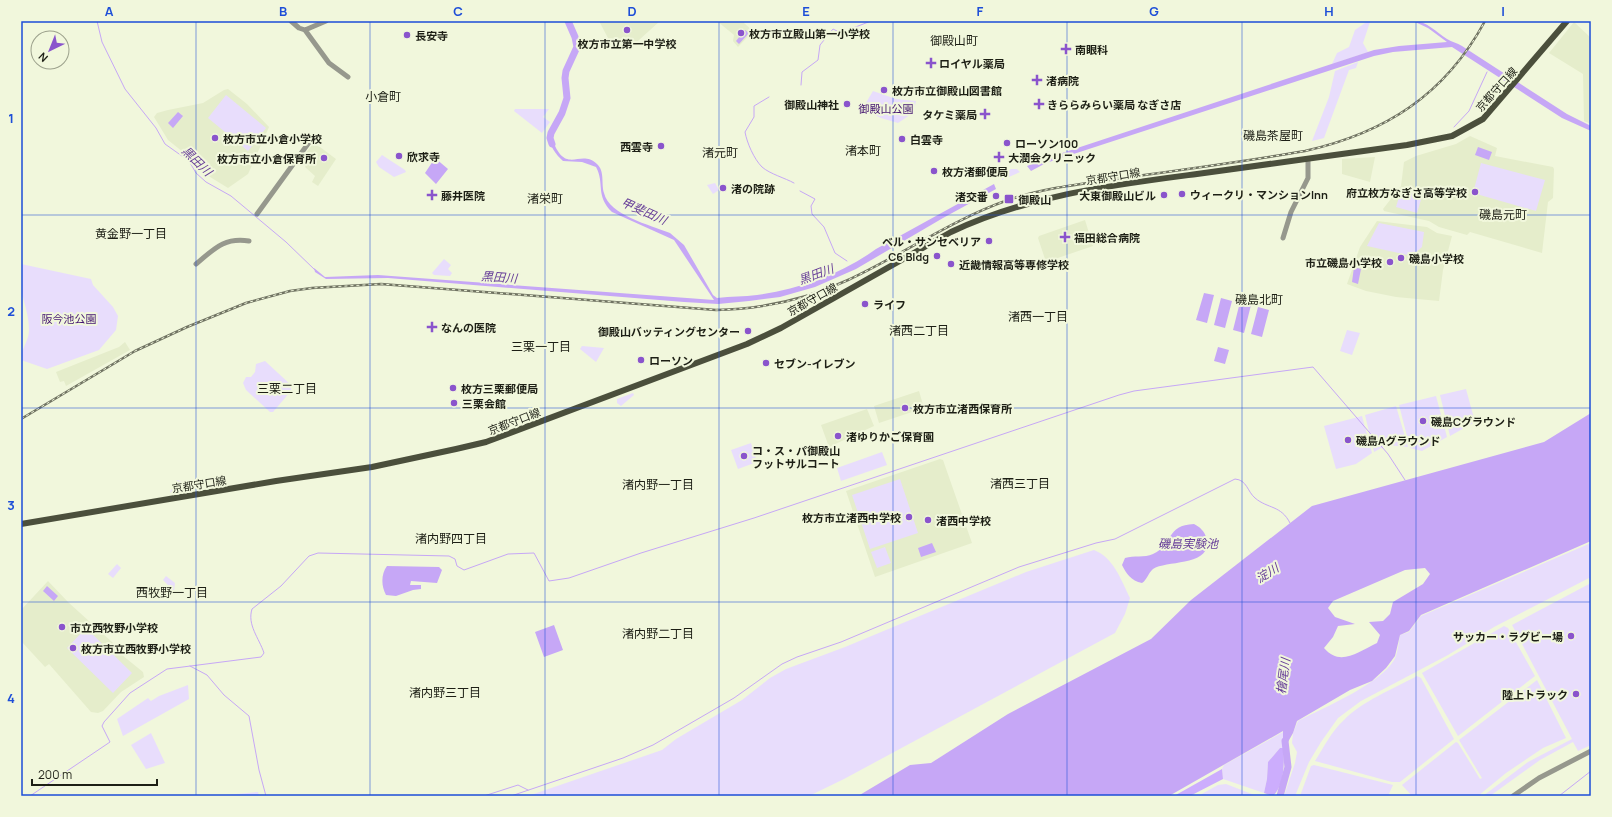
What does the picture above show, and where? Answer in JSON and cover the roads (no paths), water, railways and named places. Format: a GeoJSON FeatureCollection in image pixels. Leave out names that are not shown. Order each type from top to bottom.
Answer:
{"type":"FeatureCollection","features":[{"type":"Feature","properties":{"kind":"main road","name":"京都守口線"},"geometry":{"type":"LineString","coordinates":[[21,524],[276,481],[372,467],[486,442],[747,344],[781,328],[951,232],[974,221],[1044,198],[1071,192],[1407,145],[1452,136],[1483,119],[1567,21]]}},
{"type":"Feature","properties":{"kind":"street"},"geometry":{"type":"LineString","coordinates":[[291,21],[299,28],[306,30],[329,63],[348,78]]}},
{"type":"Feature","properties":{"kind":"street"},"geometry":{"type":"LineString","coordinates":[[306,30],[326,21]]}},
{"type":"Feature","properties":{"kind":"street"},"geometry":{"type":"LineString","coordinates":[[257,214],[310,141]]}},
{"type":"Feature","properties":{"kind":"street"},"geometry":{"type":"LineString","coordinates":[[1283,238],[1291,212],[1308,178],[1308,159]]}},
{"type":"Feature","properties":{"kind":"street"},"geometry":{"type":"LineString","coordinates":[[196,264],[224,243],[236,239],[249,241]]}},
{"type":"Feature","properties":{"kind":"street"},"geometry":{"type":"LineString","coordinates":[[1513,796],[1559,767],[1591,750]]}},
{"type":"Feature","properties":{"kind":"water"},"geometry":{"type":"Polygon","coordinates":[[[1413,21],[1418,21],[1431,27],[1447,39],[1462,46],[1567,114],[1591,126],[1591,131],[1562,118],[1452,47],[1393,52],[1374,56],[1046,163],[1031,171],[1027,166],[1053,156],[1374,50],[1399,46],[1447,42],[1428,28],[1413,21]]]}},
{"type":"Feature","properties":{"kind":"water"},"geometry":{"type":"Polygon","coordinates":[[[745,30],[749,33],[739,44],[736,41],[745,30]]]}},
{"type":"Feature","properties":{"kind":"water"},"geometry":{"type":"Polygon","coordinates":[[[178,112],[183,116],[173,128],[168,123],[178,112]]]}},
{"type":"Feature","properties":{"kind":"water"},"geometry":{"type":"Polygon","coordinates":[[[550,132],[555,146],[561,155],[566,159],[584,159],[590,160],[597,164],[601,170],[603,189],[607,201],[614,207],[631,218],[670,233],[684,245],[713,295],[717,298],[752,296],[789,289],[820,279],[849,266],[876,249],[994,184],[996,189],[856,269],[815,287],[780,297],[749,301],[718,304],[388,278],[326,279],[315,272],[314,268],[325,277],[378,275],[714,300],[674,240],[612,212],[607,206],[602,195],[599,173],[596,167],[582,162],[563,161],[552,148],[549,136],[550,132]]]}},
{"type":"Feature","properties":{"kind":"water"},"geometry":{"type":"Polygon","coordinates":[[[1478,147],[1492,152],[1489,160],[1475,155],[1478,147]]]}},
{"type":"Feature","properties":{"kind":"water"},"geometry":{"type":"Polygon","coordinates":[[[435,158],[448,169],[436,184],[425,173],[435,158]]]}},
{"type":"Feature","properties":{"kind":"water"},"geometry":{"type":"Polygon","coordinates":[[[1354,267],[1361,269],[1358,284],[1352,282],[1354,267]]]}},
{"type":"Feature","properties":{"kind":"water"},"geometry":{"type":"Polygon","coordinates":[[[1204,293],[1214,295],[1207,323],[1196,320],[1204,293]]]}},
{"type":"Feature","properties":{"kind":"water"},"geometry":{"type":"Polygon","coordinates":[[[1221,298],[1232,301],[1225,328],[1214,325],[1221,298]]]}},
{"type":"Feature","properties":{"kind":"water"},"geometry":{"type":"Polygon","coordinates":[[[1240,302],[1251,305],[1244,333],[1233,330],[1240,302]]]}},
{"type":"Feature","properties":{"kind":"water"},"geometry":{"type":"Polygon","coordinates":[[[1258,307],[1269,310],[1262,337],[1251,334],[1258,307]]]}},
{"type":"Feature","properties":{"kind":"water"},"geometry":{"type":"Polygon","coordinates":[[[1218,347],[1229,350],[1225,364],[1214,361],[1218,347]]]}},
{"type":"Feature","properties":{"kind":"water","name":"淀川"},"geometry":{"type":"Polygon","coordinates":[[[1591,413],[1591,541],[1421,615],[1409,631],[1400,635],[1395,656],[1386,668],[1372,681],[1350,690],[1297,721],[1293,733],[1283,751],[1283,731],[1169,796],[858,796],[910,765],[931,763],[1008,714],[1151,639],[1191,600],[1312,506],[1544,442],[1591,413]],[[1425,568],[1405,570],[1333,601],[1328,608],[1335,617],[1355,624],[1338,626],[1333,637],[1324,648],[1330,654],[1343,657],[1356,654],[1377,643],[1380,635],[1369,622],[1383,621],[1390,614],[1393,602],[1423,584],[1430,574],[1425,568]]]}},
{"type":"Feature","properties":{"kind":"water","name":"磯島実験池"},"geometry":{"type":"Polygon","coordinates":[[[1194,524],[1202,529],[1206,537],[1207,547],[1197,558],[1160,566],[1153,569],[1142,583],[1132,579],[1127,574],[1122,565],[1125,558],[1153,554],[1164,546],[1174,532],[1179,528],[1185,525],[1194,524]]]}},
{"type":"Feature","properties":{"kind":"water"},"geometry":{"type":"Polygon","coordinates":[[[932,543],[936,552],[921,557],[918,548],[932,543]]]}},
{"type":"Feature","properties":{"kind":"water"},"geometry":{"type":"Polygon","coordinates":[[[387,566],[439,567],[442,570],[437,583],[411,581],[410,585],[421,585],[421,589],[396,596],[386,595],[383,588],[382,580],[387,566]]]}},
{"type":"Feature","properties":{"kind":"water"},"geometry":{"type":"Polygon","coordinates":[[[47,586],[58,596],[54,601],[43,591],[47,586]]]}},
{"type":"Feature","properties":{"kind":"water"},"geometry":{"type":"Polygon","coordinates":[[[554,625],[563,650],[544,657],[535,632],[554,625]]]}},
{"type":"Feature","properties":{"kind":"waterway","name":"黒田川"},"geometry":{"type":"LineString","coordinates":[[97,21],[102,42],[125,89],[156,128],[165,144],[189,161],[196,173],[206,182],[231,196],[286,242],[315,270]]}},
{"type":"Feature","properties":{"kind":"waterway","name":"甲斐田川"},"geometry":{"type":"LineString","coordinates":[[552,144],[550,138],[551,133],[562,113],[567,98],[565,78],[566,71],[577,47],[575,37],[568,21]]}},
{"type":"Feature","properties":{"kind":"waterway"},"geometry":{"type":"LineString","coordinates":[[801,85],[802,72],[818,60],[820,45],[833,29],[845,35],[853,28],[871,21]]}},
{"type":"Feature","properties":{"kind":"waterway"},"geometry":{"type":"LineString","coordinates":[[1454,127],[1469,111],[1487,72]]}},
{"type":"Feature","properties":{"kind":"waterway"},"geometry":{"type":"LineString","coordinates":[[769,97],[754,106],[754,117],[745,132],[746,136],[749,146],[762,167],[769,172],[794,183]]}},
{"type":"Feature","properties":{"kind":"waterway"},"geometry":{"type":"LineString","coordinates":[[800,191],[815,199],[811,206],[812,214],[824,227],[835,253],[847,261]]}},
{"type":"Feature","properties":{"kind":"waterway"},"geometry":{"type":"LineString","coordinates":[[30,796],[110,742],[102,726],[104,722],[130,693],[167,669],[261,657],[264,653],[252,626],[252,609],[281,586],[309,556],[318,553],[449,556],[455,559],[457,566],[464,570],[508,554],[534,553],[549,581],[569,578],[641,553],[754,518],[1119,395],[1134,391],[1313,367],[1388,454],[1405,480]]}},
{"type":"Feature","properties":{"kind":"waterway"},"geometry":{"type":"LineString","coordinates":[[511,796],[623,758],[653,745],[734,698],[782,664],[797,657],[841,642],[1019,567],[1096,543],[1115,539],[1235,479],[1242,481],[1255,498],[1283,513],[1290,523]]}},
{"type":"Feature","properties":{"kind":"waterway"},"geometry":{"type":"LineString","coordinates":[[190,666],[207,675],[224,695],[249,716],[259,770],[266,796]]}},
{"type":"Feature","properties":{"kind":"waterway","name":"檜尾川"},"geometry":{"type":"LineString","coordinates":[[1280,796],[1288,767],[1285,741]]}},
{"type":"Feature","properties":{"kind":"waterway"},"geometry":{"type":"LineString","coordinates":[[1559,796],[1591,771]]}},
{"type":"Feature","properties":{"kind":"waterway"},"geometry":{"type":"LineString","coordinates":[[484,796],[518,785],[528,790]]}},
{"type":"Feature","properties":{"kind":"railway"},"geometry":{"type":"LineString","coordinates":[[21,419],[135,351],[187,327],[246,303],[290,291],[312,288],[381,284],[716,310],[750,308],[800,298],[848,280],[967,217],[1008,200],[1068,186],[1305,151],[1361,134],[1410,107],[1432,90],[1451,70],[1469,47],[1485,21]]}},
{"type":"Feature","properties":{"kind":"place","name":"枚方市立第一中学校"},"geometry":{"type":"Point","coordinates":[627,30]}},
{"type":"Feature","properties":{"kind":"place","name":"枚方市立殿山第一小学校"},"geometry":{"type":"Point","coordinates":[741,33]}},
{"type":"Feature","properties":{"kind":"place","name":"長安寺"},"geometry":{"type":"Point","coordinates":[407,35]}},
{"type":"Feature","properties":{"kind":"place","name":"南眼科"},"geometry":{"type":"Point","coordinates":[1066,49]}},
{"type":"Feature","properties":{"kind":"place","name":"ロイヤル薬局"},"geometry":{"type":"Point","coordinates":[931,63]}},
{"type":"Feature","properties":{"kind":"place","name":"渚病院"},"geometry":{"type":"Point","coordinates":[1037,80]}},
{"type":"Feature","properties":{"kind":"place","name":"枚方市立御殿山図書館"},"geometry":{"type":"Point","coordinates":[884,90]}},
{"type":"Feature","properties":{"kind":"place","name":"御殿山神社"},"geometry":{"type":"Point","coordinates":[847,104]}},
{"type":"Feature","properties":{"kind":"place","name":"きららみらい薬局 なぎさ店"},"geometry":{"type":"Point","coordinates":[1039,104]}},
{"type":"Feature","properties":{"kind":"place","name":"タケミ薬局"},"geometry":{"type":"Point","coordinates":[985,114]}},
{"type":"Feature","properties":{"kind":"place","name":"枚方市立小倉小学校"},"geometry":{"type":"Point","coordinates":[215,138]}},
{"type":"Feature","properties":{"kind":"place","name":"白雲寺"},"geometry":{"type":"Point","coordinates":[902,139]}},
{"type":"Feature","properties":{"kind":"place","name":"ローソン100"},"geometry":{"type":"Point","coordinates":[1007,143]}},
{"type":"Feature","properties":{"kind":"place","name":"西雲寺"},"geometry":{"type":"Point","coordinates":[661,146]}},
{"type":"Feature","properties":{"kind":"place","name":"欣求寺"},"geometry":{"type":"Point","coordinates":[399,156]}},
{"type":"Feature","properties":{"kind":"place","name":"大潤会クリニック"},"geometry":{"type":"Point","coordinates":[999,157]}},
{"type":"Feature","properties":{"kind":"place","name":"枚方市立小倉保育所"},"geometry":{"type":"Point","coordinates":[324,158]}},
{"type":"Feature","properties":{"kind":"place","name":"枚方渚郵便局"},"geometry":{"type":"Point","coordinates":[934,171]}},
{"type":"Feature","properties":{"kind":"place","name":"渚の院跡"},"geometry":{"type":"Point","coordinates":[723,188]}},
{"type":"Feature","properties":{"kind":"place","name":"府立枚方なぎさ高等学校"},"geometry":{"type":"Point","coordinates":[1475,192]}},
{"type":"Feature","properties":{"kind":"place","name":"ウィークリ・マンションInn"},"geometry":{"type":"Point","coordinates":[1182,194]}},
{"type":"Feature","properties":{"kind":"place","name":"藤井医院"},"geometry":{"type":"Point","coordinates":[432,195]}},
{"type":"Feature","properties":{"kind":"place","name":"大東御殿山ビル"},"geometry":{"type":"Point","coordinates":[1164,195]}},
{"type":"Feature","properties":{"kind":"place","name":"渚交番"},"geometry":{"type":"Point","coordinates":[996,196]}},
{"type":"Feature","properties":{"kind":"place","name":"御殿山"},"geometry":{"type":"Point","coordinates":[1009,199]}},
{"type":"Feature","properties":{"kind":"place","name":"福田総合病院"},"geometry":{"type":"Point","coordinates":[1065,237]}},
{"type":"Feature","properties":{"kind":"place","name":"ベル・サンセベリア"},"geometry":{"type":"Point","coordinates":[989,241]}},
{"type":"Feature","properties":{"kind":"place","name":"C6 Bldg"},"geometry":{"type":"Point","coordinates":[937,256]}},
{"type":"Feature","properties":{"kind":"place","name":"磯島小学校"},"geometry":{"type":"Point","coordinates":[1401,258]}},
{"type":"Feature","properties":{"kind":"place","name":"市立磯島小学校"},"geometry":{"type":"Point","coordinates":[1390,262]}},
{"type":"Feature","properties":{"kind":"place","name":"近畿情報高等専修学校"},"geometry":{"type":"Point","coordinates":[951,264]}},
{"type":"Feature","properties":{"kind":"place","name":"ライフ"},"geometry":{"type":"Point","coordinates":[865,304]}},
{"type":"Feature","properties":{"kind":"place","name":"なんの医院"},"geometry":{"type":"Point","coordinates":[432,327]}},
{"type":"Feature","properties":{"kind":"place","name":"御殿山バッティングセンター"},"geometry":{"type":"Point","coordinates":[748,331]}},
{"type":"Feature","properties":{"kind":"place","name":"ローソン"},"geometry":{"type":"Point","coordinates":[641,360]}},
{"type":"Feature","properties":{"kind":"place","name":"セブン-イレブン"},"geometry":{"type":"Point","coordinates":[766,363]}},
{"type":"Feature","properties":{"kind":"place","name":"枚方三栗郵便局"},"geometry":{"type":"Point","coordinates":[453,388]}},
{"type":"Feature","properties":{"kind":"place","name":"三栗会館"},"geometry":{"type":"Point","coordinates":[454,403]}},
{"type":"Feature","properties":{"kind":"place","name":"枚方市立渚西保育所"},"geometry":{"type":"Point","coordinates":[905,408]}},
{"type":"Feature","properties":{"kind":"place","name":"磯島Cグラウンド"},"geometry":{"type":"Point","coordinates":[1423,421]}},
{"type":"Feature","properties":{"kind":"place","name":"渚ゆりかご保育園"},"geometry":{"type":"Point","coordinates":[838,436]}},
{"type":"Feature","properties":{"kind":"place","name":"磯島Aグラウンド"},"geometry":{"type":"Point","coordinates":[1348,440]}},
{"type":"Feature","properties":{"kind":"place","name":"コ・ス・パ御殿山 フットサルコート"},"geometry":{"type":"Point","coordinates":[744,456]}},
{"type":"Feature","properties":{"kind":"place","name":"枚方市立渚西中学校"},"geometry":{"type":"Point","coordinates":[909,517]}},
{"type":"Feature","properties":{"kind":"place","name":"渚西中学校"},"geometry":{"type":"Point","coordinates":[928,520]}},
{"type":"Feature","properties":{"kind":"place","name":"市立西牧野小学校"},"geometry":{"type":"Point","coordinates":[62,627]}},
{"type":"Feature","properties":{"kind":"place","name":"サッカー・ラグビー場"},"geometry":{"type":"Point","coordinates":[1571,636]}},
{"type":"Feature","properties":{"kind":"place","name":"枚方市立西牧野小学校"},"geometry":{"type":"Point","coordinates":[73,648]}},
{"type":"Feature","properties":{"kind":"place","name":"陸上トラック"},"geometry":{"type":"Point","coordinates":[1576,694]}},
{"type":"Feature","properties":{"kind":"district","name":"御殿山町"},"geometry":{"type":"Point","coordinates":[954,40]}},
{"type":"Feature","properties":{"kind":"district","name":"小倉町"},"geometry":{"type":"Point","coordinates":[383,96]}},
{"type":"Feature","properties":{"kind":"district","name":"磯島茶屋町"},"geometry":{"type":"Point","coordinates":[1273,135]}},
{"type":"Feature","properties":{"kind":"district","name":"渚本町"},"geometry":{"type":"Point","coordinates":[863,150]}},
{"type":"Feature","properties":{"kind":"district","name":"渚元町"},"geometry":{"type":"Point","coordinates":[720,152]}},
{"type":"Feature","properties":{"kind":"district","name":"渚栄町"},"geometry":{"type":"Point","coordinates":[545,198]}},
{"type":"Feature","properties":{"kind":"district","name":"磯島元町"},"geometry":{"type":"Point","coordinates":[1503,214]}},
{"type":"Feature","properties":{"kind":"district","name":"黄金野一丁目"},"geometry":{"type":"Point","coordinates":[131,233]}},
{"type":"Feature","properties":{"kind":"district","name":"磯島北町"},"geometry":{"type":"Point","coordinates":[1259,299]}},
{"type":"Feature","properties":{"kind":"district","name":"渚西一丁目"},"geometry":{"type":"Point","coordinates":[1038,316]}},
{"type":"Feature","properties":{"kind":"district","name":"渚西二丁目"},"geometry":{"type":"Point","coordinates":[919,330]}},
{"type":"Feature","properties":{"kind":"district","name":"三栗一丁目"},"geometry":{"type":"Point","coordinates":[541,346]}},
{"type":"Feature","properties":{"kind":"district","name":"三栗二丁目"},"geometry":{"type":"Point","coordinates":[287,388]}},
{"type":"Feature","properties":{"kind":"district","name":"渚西三丁目"},"geometry":{"type":"Point","coordinates":[1020,483]}},
{"type":"Feature","properties":{"kind":"district","name":"渚内野一丁目"},"geometry":{"type":"Point","coordinates":[658,484]}},
{"type":"Feature","properties":{"kind":"district","name":"渚内野四丁目"},"geometry":{"type":"Point","coordinates":[451,538]}},
{"type":"Feature","properties":{"kind":"district","name":"西牧野一丁目"},"geometry":{"type":"Point","coordinates":[172,592]}},
{"type":"Feature","properties":{"kind":"district","name":"渚内野二丁目"},"geometry":{"type":"Point","coordinates":[658,633]}},
{"type":"Feature","properties":{"kind":"district","name":"渚内野三丁目"},"geometry":{"type":"Point","coordinates":[445,692]}},
{"type":"Feature","properties":{"kind":"park label","name":"御殿山公園"},"geometry":{"type":"Point","coordinates":[886,108]}},
{"type":"Feature","properties":{"kind":"park label","name":"阪今池公園"},"geometry":{"type":"Point","coordinates":[69,318]}}]}
